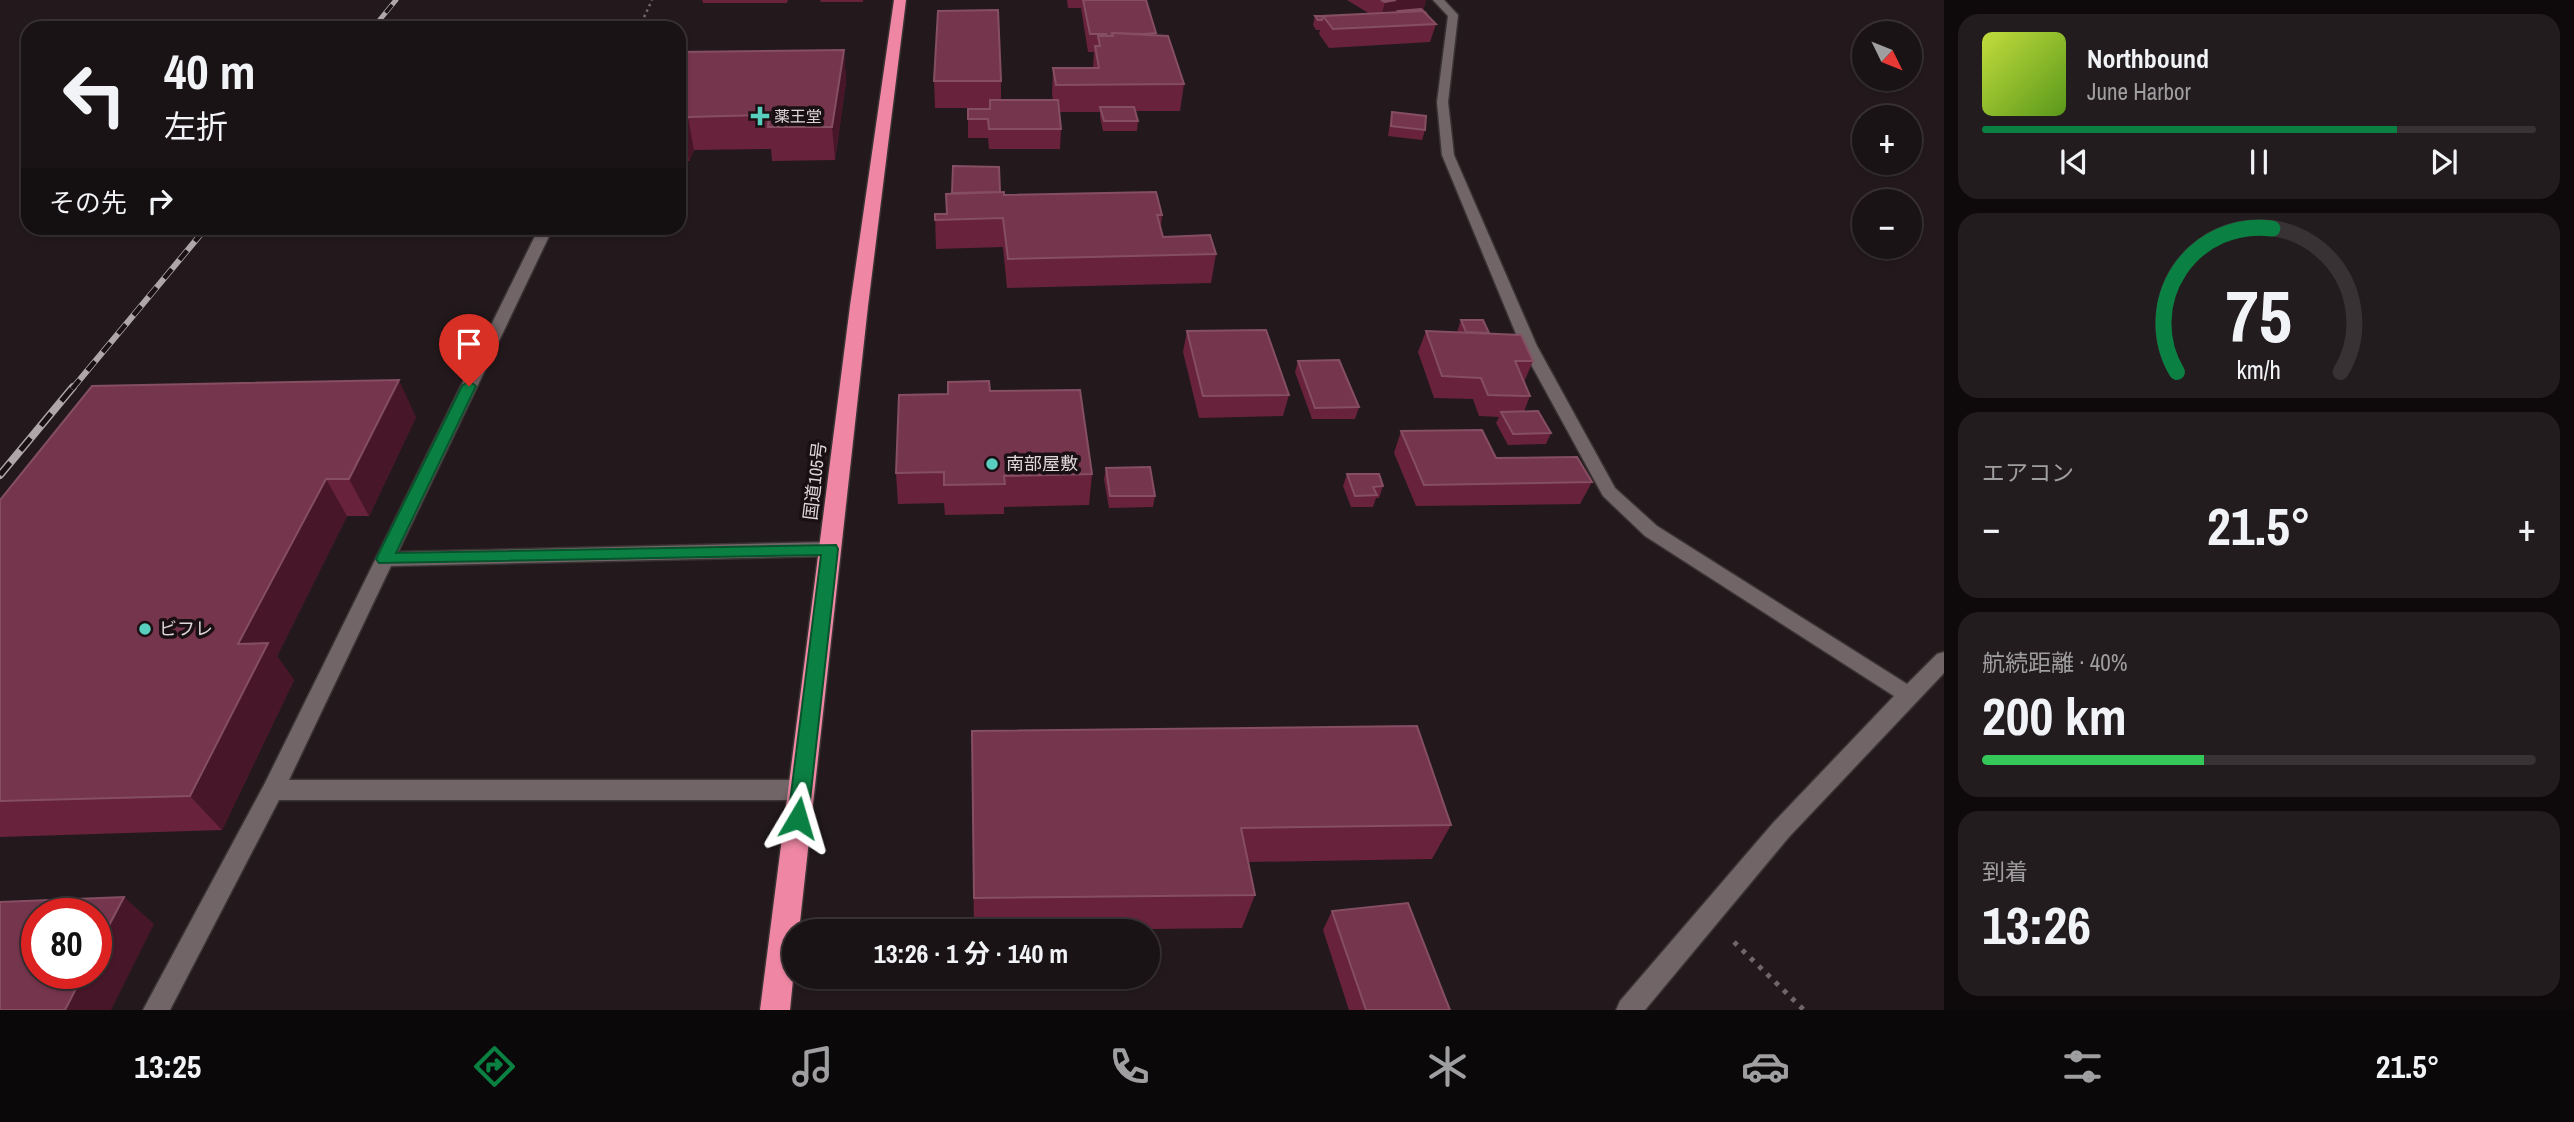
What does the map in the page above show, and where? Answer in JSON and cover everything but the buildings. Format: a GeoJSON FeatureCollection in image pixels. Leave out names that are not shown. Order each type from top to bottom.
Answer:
{"type":"FeatureCollection","features":[{"type":"Feature","properties":{"kind":"highway","name":"国道105号"},"geometry":{"type":"LineString","coordinates":[[775,1010],[900,0]]}},
{"type":"Feature","properties":{"kind":"street"},"geometry":{"type":"LineString","coordinates":[[1438,0],[1452,15],[1442,84],[1441,125],[1448,155],[1529,346],[1609,492],[1651,531],[1908,695]]}},
{"type":"Feature","properties":{"kind":"street"},"geometry":{"type":"LineString","coordinates":[[156,1010],[273,790],[543,235]]}},
{"type":"Feature","properties":{"kind":"street"},"geometry":{"type":"LineString","coordinates":[[385,559],[830,549]]}},
{"type":"Feature","properties":{"kind":"street"},"geometry":{"type":"LineString","coordinates":[[1629,1010],[1705,914],[1908,695],[1944,660]]}},
{"type":"Feature","properties":{"kind":"street"},"geometry":{"type":"LineString","coordinates":[[273,790],[801,790]]}},
{"type":"Feature","properties":{"kind":"path"},"geometry":{"type":"LineString","coordinates":[[642,21],[652,0]]}},
{"type":"Feature","properties":{"kind":"path"},"geometry":{"type":"LineString","coordinates":[[1705,914],[1804,1010]]}},
{"type":"Feature","properties":{"kind":"railway"},"geometry":{"type":"LineString","coordinates":[[379,21],[396,0]]}},
{"type":"Feature","properties":{"kind":"railway"},"geometry":{"type":"LineString","coordinates":[[72,389],[200,235]]}},
{"type":"Feature","properties":{"kind":"railway"},"geometry":{"type":"LineString","coordinates":[[0,475],[73,387]]}},
{"type":"Feature","properties":{"kind":"place","name":"薬王堂"},"geometry":{"type":"Point","coordinates":[760,116]}},
{"type":"Feature","properties":{"kind":"place","name":"南部屋敷"},"geometry":{"type":"Point","coordinates":[992,464]}},
{"type":"Feature","properties":{"kind":"place","name":"ビフレ"},"geometry":{"type":"Point","coordinates":[145,629]}},
{"type":"Feature","properties":{"kind":"route"},"geometry":{"type":"LineString","coordinates":[[469,386],[385,559],[830,549],[798,818]]}}]}
